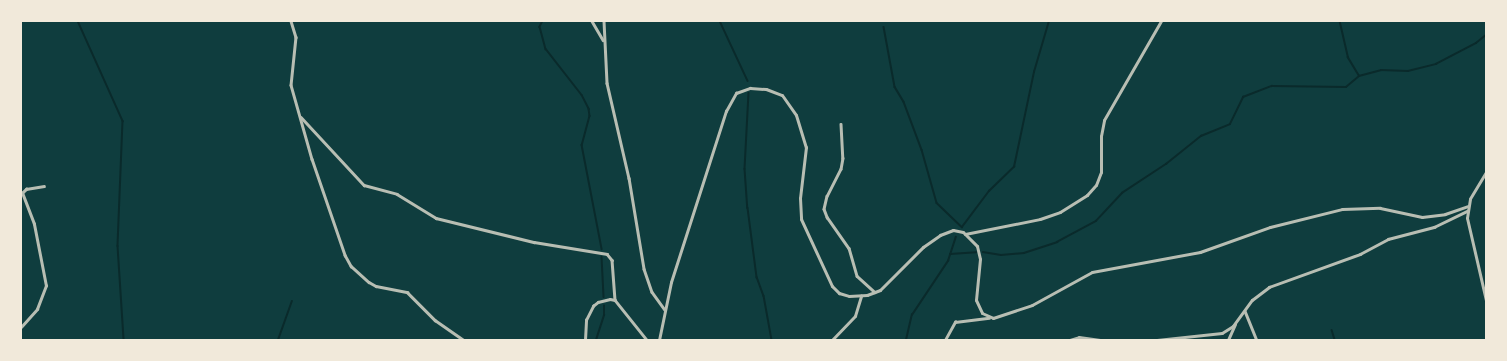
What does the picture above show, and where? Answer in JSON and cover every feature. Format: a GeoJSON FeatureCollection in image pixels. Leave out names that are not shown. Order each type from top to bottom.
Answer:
{"type":"FeatureCollection","features":[{"type":"Feature","properties":{"kind":"street"},"geometry":{"type":"LineString","coordinates":[[291,21],[296,37],[290,80],[312,159],[340,243],[352,266],[376,286],[407,292],[435,320],[464,340]]}},
{"type":"Feature","properties":{"kind":"street"},"geometry":{"type":"LineString","coordinates":[[592,21],[603,41]]}},
{"type":"Feature","properties":{"kind":"street"},"geometry":{"type":"LineString","coordinates":[[604,21],[603,41],[606,83],[629,178],[646,276],[652,292],[666,310]]}},
{"type":"Feature","properties":{"kind":"street"},"geometry":{"type":"LineString","coordinates":[[965,234],[1040,219],[1060,212],[1087,195],[1096,185],[1101,172],[1101,136],[1104,120],[1161,21]]}},
{"type":"Feature","properties":{"kind":"street"},"geometry":{"type":"LineString","coordinates":[[659,340],[677,262],[726,111],[736,93],[750,88],[766,89],[782,95],[796,115],[806,147],[800,207],[803,226],[835,290],[843,294],[861,296],[875,292],[890,281],[933,240],[948,231],[958,230],[973,241],[980,253],[976,300],[982,313],[989,318]]}},
{"type":"Feature","properties":{"kind":"street"},"geometry":{"type":"LineString","coordinates":[[301,117],[364,185],[397,194],[436,218],[534,242],[607,254],[612,260],[615,300],[647,340]]}},
{"type":"Feature","properties":{"kind":"street"},"geometry":{"type":"LineString","coordinates":[[841,124],[844,158],[842,169],[827,196],[824,209],[827,217],[849,248],[857,276],[875,292]]}},
{"type":"Feature","properties":{"kind":"street"},"geometry":{"type":"LineString","coordinates":[[1486,172],[1473,189],[1467,211],[1470,238],[1486,300]]}},
{"type":"Feature","properties":{"kind":"street"},"geometry":{"type":"LineString","coordinates":[[21,326],[37,309],[46,286],[34,224],[22,193],[44,186]]}},
{"type":"Feature","properties":{"kind":"street"},"geometry":{"type":"LineString","coordinates":[[945,340],[955,322],[1000,317],[1032,305],[1092,272],[1200,252],[1270,227],[1342,210],[1380,208],[1422,217],[1445,214],[1468,206]]}},
{"type":"Feature","properties":{"kind":"street"},"geometry":{"type":"LineString","coordinates":[[1157,340],[1212,335],[1228,330],[1236,322],[1252,300],[1269,287],[1360,254],[1388,239],[1434,227],[1467,211]]}},
{"type":"Feature","properties":{"kind":"street"},"geometry":{"type":"LineString","coordinates":[[832,340],[856,316],[861,296]]}},
{"type":"Feature","properties":{"kind":"street"},"geometry":{"type":"LineString","coordinates":[[585,340],[586,320],[593,306],[604,300],[615,300]]}},
{"type":"Feature","properties":{"kind":"street"},"geometry":{"type":"LineString","coordinates":[[1245,310],[1257,340]]}},
{"type":"Feature","properties":{"kind":"street"},"geometry":{"type":"LineString","coordinates":[[1228,340],[1236,322]]}},
{"type":"Feature","properties":{"kind":"street"},"geometry":{"type":"LineString","coordinates":[[1070,340],[1079,337],[1100,340]]}},
{"type":"Feature","properties":{"kind":"waterway"},"geometry":{"type":"LineString","coordinates":[[78,21],[123,121],[118,246],[124,340]]}},
{"type":"Feature","properties":{"kind":"waterway"},"geometry":{"type":"LineString","coordinates":[[543,21],[540,27],[546,49],[582,95],[589,109],[590,116],[582,145],[602,249]]}},
{"type":"Feature","properties":{"kind":"waterway"},"geometry":{"type":"LineString","coordinates":[[720,21],[748,81]]}},
{"type":"Feature","properties":{"kind":"waterway"},"geometry":{"type":"LineString","coordinates":[[884,27],[895,87],[904,102],[922,150],[937,203],[962,227],[989,191],[1014,167],[1034,72],[1049,21]]}},
{"type":"Feature","properties":{"kind":"waterway"},"geometry":{"type":"LineString","coordinates":[[1340,21],[1348,57],[1359,75]]}},
{"type":"Feature","properties":{"kind":"waterway"},"geometry":{"type":"LineString","coordinates":[[983,252],[1001,255],[1024,253],[1057,242],[1096,221],[1122,193],[1166,164],[1201,136],[1230,124],[1243,97],[1272,86],[1346,87],[1359,76],[1381,70],[1408,71],[1436,64],[1476,43],[1486,35]]}},
{"type":"Feature","properties":{"kind":"waterway"},"geometry":{"type":"LineString","coordinates":[[749,93],[745,169],[748,208],[757,277],[764,296],[772,340]]}},
{"type":"Feature","properties":{"kind":"waterway"},"geometry":{"type":"LineString","coordinates":[[906,340],[912,315],[948,261],[956,237]]}},
{"type":"Feature","properties":{"kind":"waterway"},"geometry":{"type":"LineString","coordinates":[[950,254],[976,252]]}},
{"type":"Feature","properties":{"kind":"waterway"},"geometry":{"type":"LineString","coordinates":[[602,257],[604,297]]}},
{"type":"Feature","properties":{"kind":"waterway"},"geometry":{"type":"LineString","coordinates":[[278,340],[292,301]]}},
{"type":"Feature","properties":{"kind":"waterway"},"geometry":{"type":"LineString","coordinates":[[596,340],[604,315],[604,306]]}},
{"type":"Feature","properties":{"kind":"waterway"},"geometry":{"type":"LineString","coordinates":[[1332,330],[1335,340]]}}]}
